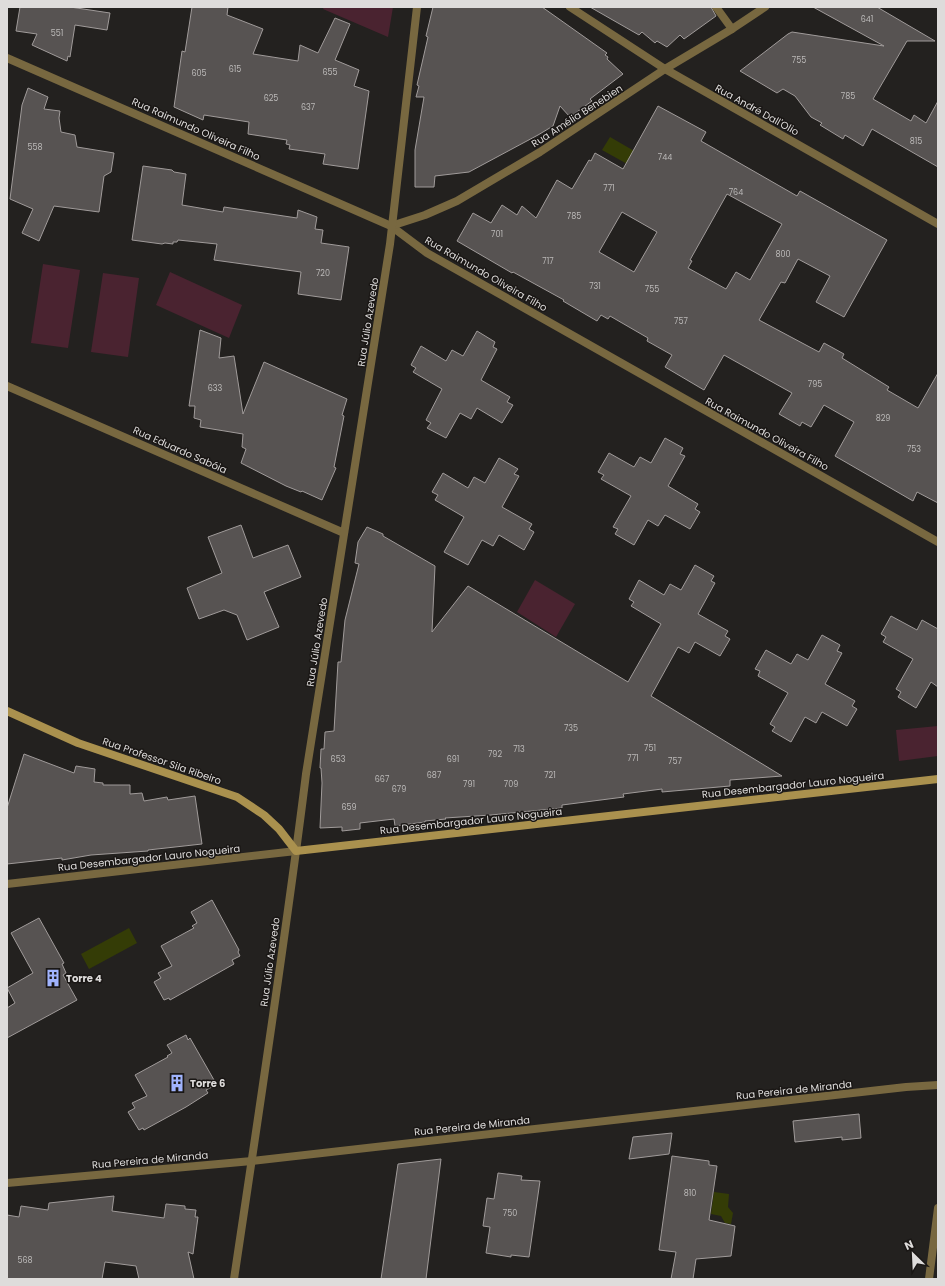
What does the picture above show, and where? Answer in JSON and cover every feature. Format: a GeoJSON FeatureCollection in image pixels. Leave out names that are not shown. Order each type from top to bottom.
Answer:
{"type":"FeatureCollection","features":[{"type":"Feature","properties":{"kind":"street","name":"Rua Júlio Azevedo"},"geometry":{"type":"LineString","coordinates":[[234,1279],[306,774],[388,257],[417,7]]}},
{"type":"Feature","properties":{"kind":"street","name":"Rua André Dall'Olio"},"geometry":{"type":"LineString","coordinates":[[570,7],[665,69],[938,224]]}},
{"type":"Feature","properties":{"kind":"street"},"geometry":{"type":"LineString","coordinates":[[716,7],[732,29]]}},
{"type":"Feature","properties":{"kind":"street","name":"Rua Amélia Benebien"},"geometry":{"type":"LineString","coordinates":[[392,226],[426,215],[457,202],[540,152],[665,69],[732,29],[765,7]]}},
{"type":"Feature","properties":{"kind":"street","name":"Rua Raimundo Oliveira Filho"},"geometry":{"type":"LineString","coordinates":[[7,58],[392,226],[427,253],[938,542]]}},
{"type":"Feature","properties":{"kind":"street","name":"Rua Eduardo Sabóia"},"geometry":{"type":"LineString","coordinates":[[7,386],[344,533]]}},
{"type":"Feature","properties":{"kind":"street","name":"Rua Professor Sila Ribeiro"},"geometry":{"type":"LineString","coordinates":[[7,711],[78,743],[237,797],[264,815],[279,829],[296,851]]}},
{"type":"Feature","properties":{"kind":"street","name":"Rua Desembargador Lauro Nogueira"},"geometry":{"type":"LineString","coordinates":[[7,884],[938,778]]}},
{"type":"Feature","properties":{"kind":"street","name":"Rua Pereira de Miranda"},"geometry":{"type":"LineString","coordinates":[[7,1183],[252,1161],[906,1087],[938,1085]]}},
{"type":"Feature","properties":{"kind":"street"},"geometry":{"type":"LineString","coordinates":[[929,1279],[938,1208]]}},
{"type":"Feature","properties":{"kind":"shaded area"},"geometry":{"type":"Polygon","coordinates":[[[324,7],[393,7],[388,37],[323,9],[324,7]]]}},
{"type":"Feature","properties":{"kind":"shaded area"},"geometry":{"type":"Polygon","coordinates":[[[610,137],[636,152],[629,165],[602,150],[610,137]]]}},
{"type":"Feature","properties":{"kind":"shaded area"},"geometry":{"type":"Polygon","coordinates":[[[43,264],[80,270],[68,348],[31,343],[43,264]]]}},
{"type":"Feature","properties":{"kind":"shaded area"},"geometry":{"type":"Polygon","coordinates":[[[170,272],[242,305],[229,338],[156,305],[170,272]]]}},
{"type":"Feature","properties":{"kind":"shaded area"},"geometry":{"type":"Polygon","coordinates":[[[103,273],[139,278],[128,357],[91,352],[103,273]]]}},
{"type":"Feature","properties":{"kind":"shaded area"},"geometry":{"type":"Polygon","coordinates":[[[535,580],[575,604],[556,637],[517,612],[535,580]]]}},
{"type":"Feature","properties":{"kind":"shaded area"},"geometry":{"type":"Polygon","coordinates":[[[938,726],[938,756],[899,761],[896,730],[938,726]]]}},
{"type":"Feature","properties":{"kind":"shaded area"},"geometry":{"type":"Polygon","coordinates":[[[129,928],[137,943],[89,969],[81,954],[129,928]]]}},
{"type":"Feature","properties":{"kind":"shaded area"},"geometry":{"type":"Polygon","coordinates":[[[714,1192],[729,1194],[728,1207],[733,1213],[731,1224],[725,1223],[721,1216],[711,1214],[714,1192]]]}},
{"type":"Feature","properties":{"kind":"building"},"geometry":{"type":"Polygon","coordinates":[[[20,7],[70,7],[110,13],[107,30],[75,25],[70,57],[68,56],[67,61],[32,45],[37,34],[16,31],[20,7]]]}},
{"type":"Feature","properties":{"kind":"building"},"geometry":{"type":"Polygon","coordinates":[[[192,7],[228,7],[227,15],[263,29],[253,54],[298,61],[300,45],[318,53],[335,18],[350,24],[335,60],[359,70],[354,86],[369,91],[358,169],[323,164],[325,154],[289,149],[290,145],[286,144],[287,140],[248,134],[249,122],[204,115],[203,120],[174,107],[182,51],[185,52],[192,7]]]}},
{"type":"Feature","properties":{"kind":"building"},"geometry":{"type":"Polygon","coordinates":[[[433,7],[542,7],[607,53],[605,55],[608,57],[607,59],[623,74],[590,99],[592,101],[570,117],[560,106],[553,126],[538,135],[469,172],[435,176],[434,187],[415,187],[415,150],[424,97],[416,97],[419,86],[417,85],[433,7]]]}},
{"type":"Feature","properties":{"kind":"building"},"geometry":{"type":"Polygon","coordinates":[[[590,7],[711,7],[716,16],[684,39],[680,35],[667,47],[657,41],[655,43],[642,32],[639,35],[590,7]]]}},
{"type":"Feature","properties":{"kind":"building"},"geometry":{"type":"Polygon","coordinates":[[[813,7],[877,7],[935,41],[907,41],[873,99],[911,121],[914,115],[926,123],[938,101],[938,167],[872,129],[863,146],[845,135],[843,139],[820,125],[822,123],[811,117],[795,96],[783,89],[777,93],[740,71],[792,32],[884,46],[813,7]]]}},
{"type":"Feature","properties":{"kind":"building"},"geometry":{"type":"Polygon","coordinates":[[[28,88],[48,97],[44,109],[60,111],[59,118],[61,132],[75,135],[77,147],[114,153],[111,172],[104,176],[99,212],[54,206],[39,241],[22,233],[33,209],[10,199],[22,105],[28,88]]]}},
{"type":"Feature","properties":{"kind":"building"},"geometry":{"type":"Polygon","coordinates":[[[658,106],[706,132],[701,141],[797,196],[800,191],[887,240],[844,317],[816,302],[830,276],[798,259],[785,283],[781,282],[759,320],[819,352],[824,343],[844,354],[842,358],[889,387],[887,390],[918,408],[938,373],[938,503],[917,492],[913,501],[835,456],[854,422],[824,405],[811,427],[802,422],[800,426],[779,414],[792,393],[724,355],[704,390],[665,367],[672,355],[647,341],[648,338],[610,316],[608,319],[601,315],[597,321],[563,301],[564,300],[513,272],[512,273],[457,241],[473,213],[491,223],[502,205],[517,215],[522,206],[536,218],[557,180],[572,189],[589,160],[591,161],[595,153],[623,169],[658,106]],[[727,194],[690,260],[692,261],[688,268],[726,289],[736,272],[750,280],[782,224],[727,194]],[[622,212],[599,252],[634,272],[657,232],[622,212]]]}},
{"type":"Feature","properties":{"kind":"building"},"geometry":{"type":"Polygon","coordinates":[[[143,166],[172,170],[174,172],[186,174],[182,205],[223,212],[224,207],[297,218],[298,210],[317,217],[315,229],[323,230],[321,243],[349,247],[341,300],[298,294],[301,272],[214,260],[217,244],[178,240],[177,242],[173,242],[173,244],[162,244],[132,240],[143,166]]]}},
{"type":"Feature","properties":{"kind":"building"},"geometry":{"type":"Polygon","coordinates":[[[200,330],[221,338],[219,358],[234,356],[243,414],[264,362],[347,399],[342,415],[344,416],[334,467],[336,468],[322,500],[286,486],[241,463],[246,449],[242,447],[243,434],[200,427],[201,420],[194,418],[195,406],[189,406],[200,330]]]}},
{"type":"Feature","properties":{"kind":"building"},"geometry":{"type":"Polygon","coordinates":[[[477,331],[495,342],[493,347],[497,349],[481,380],[510,397],[507,402],[513,405],[502,423],[477,408],[471,419],[460,413],[446,438],[427,428],[431,423],[426,420],[442,389],[413,372],[416,368],[411,365],[421,346],[446,361],[452,350],[463,356],[477,331]]]}},
{"type":"Feature","properties":{"kind":"building"},"geometry":{"type":"Polygon","coordinates":[[[665,438],[683,448],[680,454],[685,456],[668,486],[698,504],[695,509],[700,512],[690,529],[665,515],[658,526],[648,520],[634,545],[615,534],[618,529],[613,527],[631,496],[601,479],[604,475],[598,472],[609,453],[634,467],[640,457],[651,463],[665,438]]]}},
{"type":"Feature","properties":{"kind":"building"},"geometry":{"type":"Polygon","coordinates":[[[499,458],[518,469],[514,474],[519,476],[502,507],[532,524],[529,529],[534,532],[524,550],[499,535],[493,546],[482,540],[468,565],[444,552],[464,517],[435,500],[438,495],[432,492],[443,473],[468,488],[474,477],[485,483],[499,458]]]}},
{"type":"Feature","properties":{"kind":"building"},"geometry":{"type":"Polygon","coordinates":[[[241,525],[253,558],[288,545],[301,577],[264,592],[279,627],[247,640],[237,615],[224,610],[199,619],[187,588],[222,573],[208,537],[241,525]]]}},
{"type":"Feature","properties":{"kind":"building"},"geometry":{"type":"Polygon","coordinates":[[[367,527],[383,534],[383,536],[435,566],[432,632],[468,586],[628,682],[661,624],[631,606],[634,602],[629,599],[639,580],[664,595],[670,584],[681,590],[695,565],[714,576],[711,581],[715,583],[698,614],[728,631],[725,636],[730,639],[720,656],[695,642],[689,653],[678,647],[651,696],[782,776],[730,780],[730,786],[662,792],[662,789],[623,794],[624,797],[562,805],[562,808],[445,818],[446,819],[395,826],[394,819],[360,823],[360,829],[342,831],[342,827],[320,828],[322,783],[320,768],[321,749],[324,749],[325,732],[334,731],[338,662],[341,662],[345,620],[359,564],[355,563],[358,542],[367,527]]]}},
{"type":"Feature","properties":{"kind":"building"},"geometry":{"type":"Polygon","coordinates":[[[891,616],[917,630],[922,620],[938,629],[938,687],[931,682],[916,708],[898,697],[901,692],[896,689],[913,659],[883,642],[886,637],[881,634],[891,616]]]}},
{"type":"Feature","properties":{"kind":"building"},"geometry":{"type":"Polygon","coordinates":[[[822,635],[840,645],[837,651],[842,653],[825,684],[855,701],[852,706],[857,709],[847,726],[822,712],[816,723],[805,717],[791,742],[772,731],[775,727],[770,724],[788,693],[758,676],[760,671],[755,669],[766,650],[791,664],[797,654],[808,660],[822,635]]]}},
{"type":"Feature","properties":{"kind":"building"},"geometry":{"type":"Polygon","coordinates":[[[24,754],[74,773],[76,766],[95,769],[94,782],[103,783],[103,785],[130,785],[130,794],[142,793],[144,801],[167,797],[168,800],[195,796],[202,844],[148,851],[91,855],[62,860],[62,858],[7,864],[7,808],[24,754]]]}},
{"type":"Feature","properties":{"kind":"building"},"geometry":{"type":"Polygon","coordinates":[[[212,900],[239,950],[238,952],[240,956],[232,960],[234,964],[170,1000],[169,998],[164,1000],[154,982],[161,978],[158,973],[172,966],[161,946],[194,928],[192,926],[197,923],[191,912],[212,900]]]}},
{"type":"Feature","properties":{"kind":"building","name":"Torre 4"},"geometry":{"type":"Polygon","coordinates":[[[39,918],[64,963],[62,964],[66,973],[63,975],[77,1000],[7,1038],[7,1008],[15,1003],[7,988],[33,973],[11,933],[39,918]]]}},
{"type":"Feature","properties":{"kind":"building","name":"Torre 6"},"geometry":{"type":"Polygon","coordinates":[[[186,1035],[188,1040],[190,1038],[214,1080],[212,1081],[214,1086],[206,1090],[208,1093],[186,1107],[144,1130],[143,1128],[139,1130],[128,1112],[135,1108],[132,1103],[147,1096],[135,1075],[168,1057],[167,1056],[172,1053],[167,1045],[186,1035]]]}},
{"type":"Feature","properties":{"kind":"building"},"geometry":{"type":"Polygon","coordinates":[[[859,1114],[861,1138],[842,1140],[842,1137],[795,1142],[793,1121],[859,1114]]]}},
{"type":"Feature","properties":{"kind":"building"},"geometry":{"type":"Polygon","coordinates":[[[672,1133],[669,1154],[629,1159],[633,1137],[672,1133]]]}},
{"type":"Feature","properties":{"kind":"building"},"geometry":{"type":"Polygon","coordinates":[[[672,1156],[709,1161],[709,1165],[717,1166],[709,1220],[735,1226],[731,1256],[696,1259],[693,1279],[671,1279],[676,1252],[659,1250],[672,1156]]]}},
{"type":"Feature","properties":{"kind":"building"},"geometry":{"type":"Polygon","coordinates":[[[441,1159],[426,1279],[381,1279],[398,1164],[441,1159]]]}},
{"type":"Feature","properties":{"kind":"building"},"geometry":{"type":"Polygon","coordinates":[[[498,1173],[522,1176],[521,1180],[540,1181],[529,1257],[511,1255],[511,1257],[486,1253],[490,1227],[483,1226],[487,1198],[494,1199],[498,1173]]]}},
{"type":"Feature","properties":{"kind":"building"},"geometry":{"type":"Polygon","coordinates":[[[114,1196],[112,1211],[164,1218],[166,1204],[185,1206],[185,1209],[196,1210],[195,1217],[198,1217],[193,1254],[188,1252],[194,1279],[139,1279],[136,1266],[105,1262],[102,1279],[7,1279],[7,1215],[19,1217],[21,1206],[48,1210],[49,1203],[114,1196]]]}},
{"type":"Feature","properties":{"kind":"place","name":"Torre 4"},"geometry":{"type":"Point","coordinates":[53,978]}},
{"type":"Feature","properties":{"kind":"place","name":"Torre 6"},"geometry":{"type":"Point","coordinates":[177,1083]}}]}
